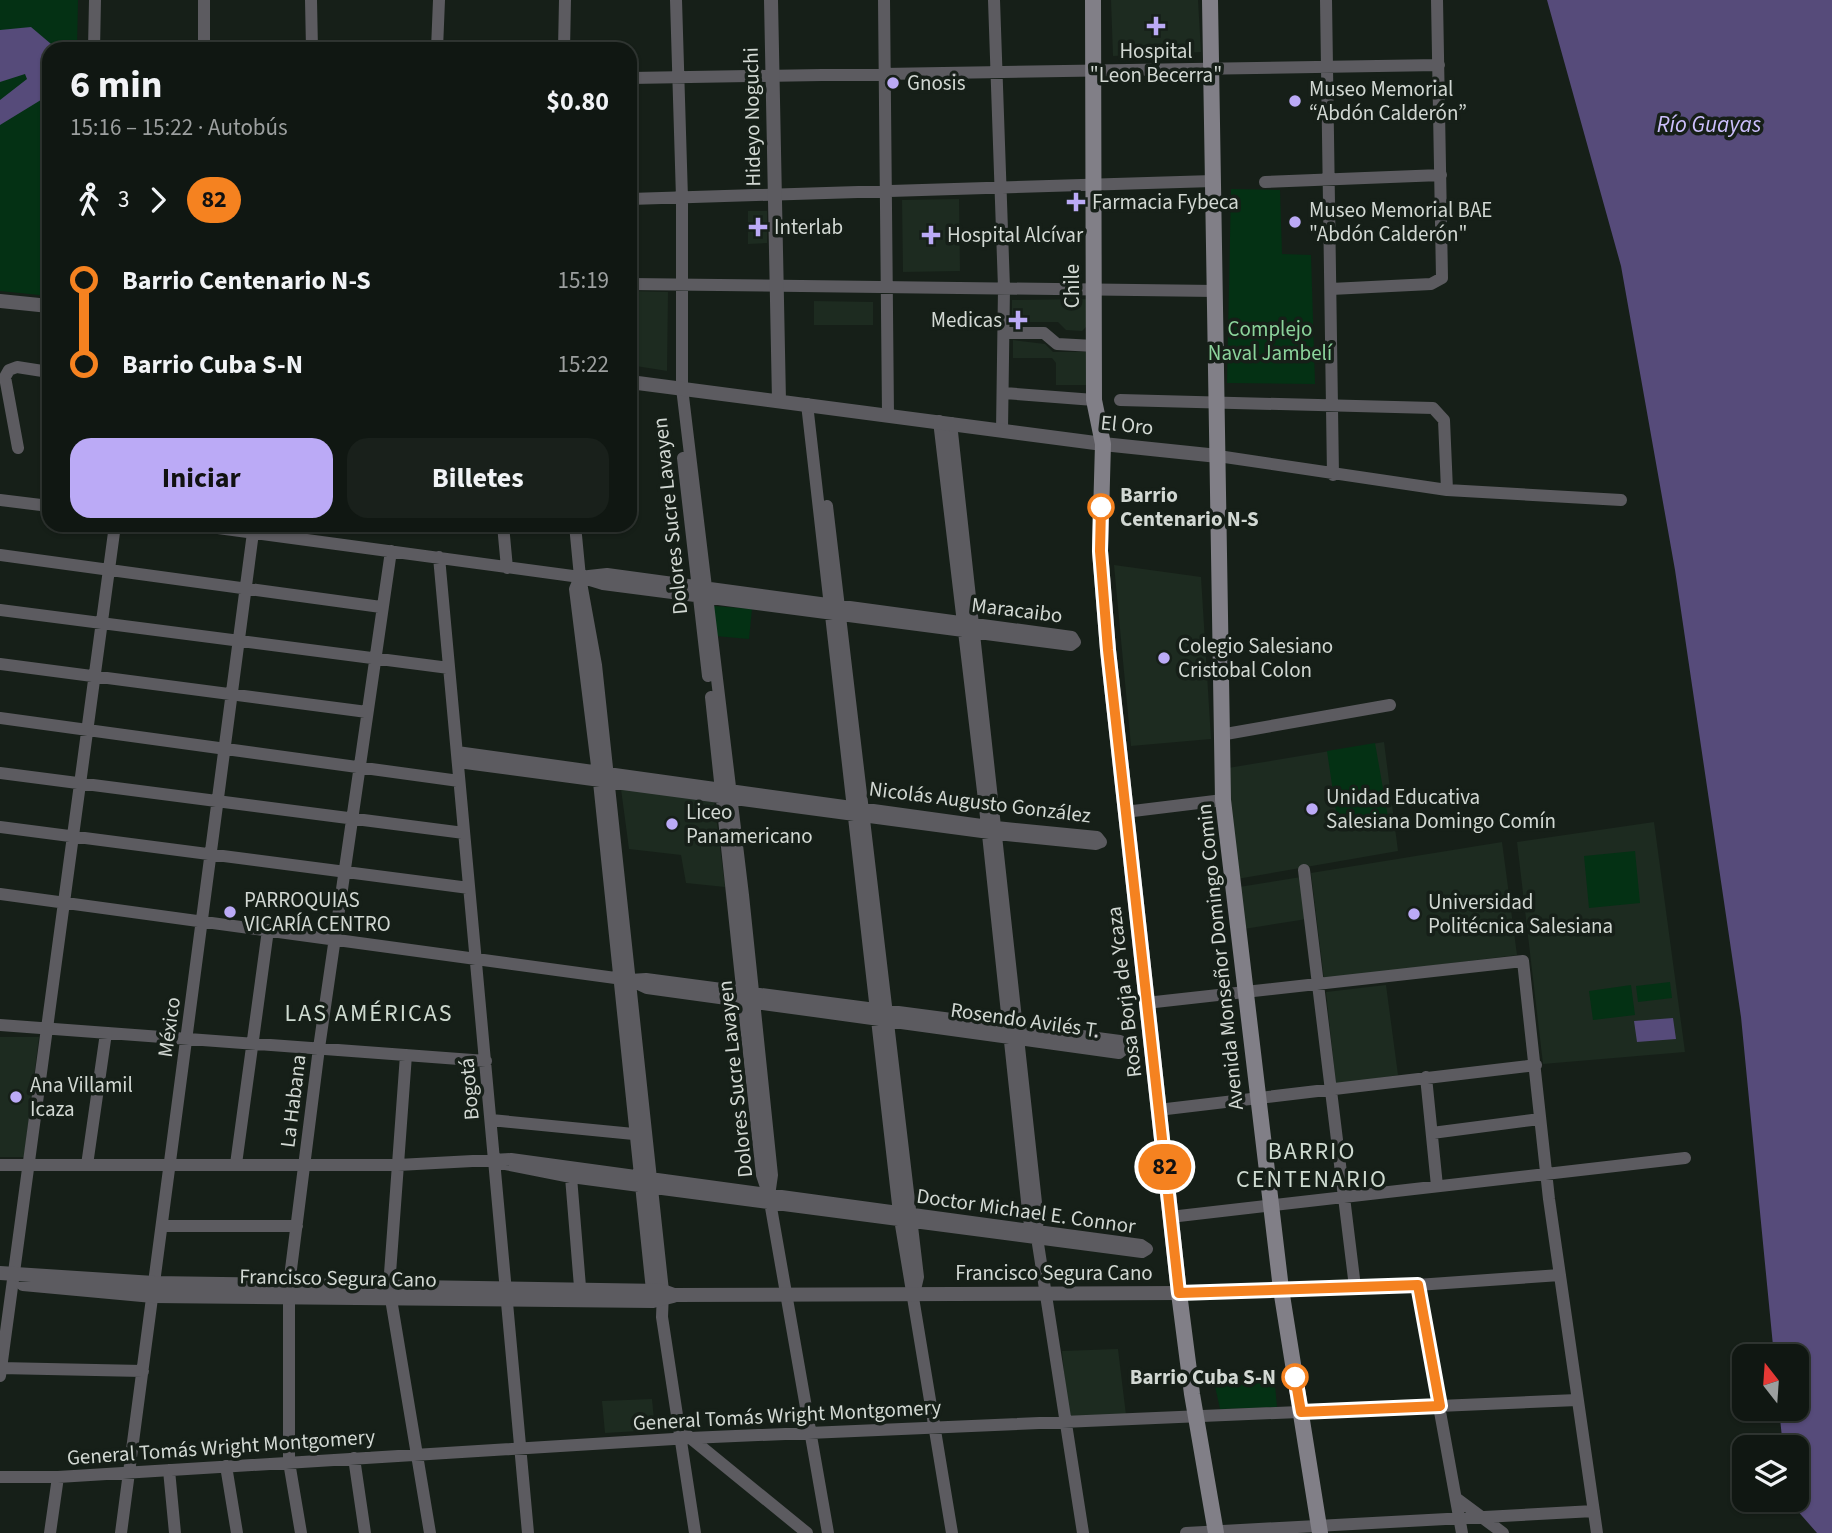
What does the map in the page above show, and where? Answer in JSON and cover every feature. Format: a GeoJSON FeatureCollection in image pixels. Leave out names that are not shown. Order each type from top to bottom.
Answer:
{"type":"FeatureCollection","features":[{"type":"Feature","properties":{"kind":"main road","name":"Chile"},"geometry":{"type":"LineString","coordinates":[[1093,0],[1094,400],[1102,444]]}},
{"type":"Feature","properties":{"kind":"main road","name":"Avenida Monseñor Domingo Comin"},"geometry":{"type":"LineString","coordinates":[[1210,0],[1223,800],[1243,991],[1281,1289],[1319,1529]]}},
{"type":"Feature","properties":{"kind":"main road","name":"Rosa Borja de Ycaza"},"geometry":{"type":"LineString","coordinates":[[1102,444],[1100,551],[1125,812],[1179,1293],[1216,1532]]}},
{"type":"Feature","properties":{"kind":"street"},"geometry":{"type":"LineString","coordinates":[[94,42],[95,0]]}},
{"type":"Feature","properties":{"kind":"street"},"geometry":{"type":"LineString","coordinates":[[204,0],[204,42]]}},
{"type":"Feature","properties":{"kind":"street"},"geometry":{"type":"LineString","coordinates":[[312,0],[312,42]]}},
{"type":"Feature","properties":{"kind":"street"},"geometry":{"type":"LineString","coordinates":[[437,42],[439,0]]}},
{"type":"Feature","properties":{"kind":"street"},"geometry":{"type":"LineString","coordinates":[[564,42],[565,0]]}},
{"type":"Feature","properties":{"kind":"street","name":"Dolores Sucre Lavayen"},"geometry":{"type":"LineString","coordinates":[[677,0],[682,198],[681,388],[677,400],[739,896],[759,1097],[762,1175],[770,1200],[784,1293],[828,1533]]}},
{"type":"Feature","properties":{"kind":"street","name":"Hideyo Noguchi"},"geometry":{"type":"LineString","coordinates":[[771,0],[779,401]]}},
{"type":"Feature","properties":{"kind":"street"},"geometry":{"type":"LineString","coordinates":[[884,0],[888,415]]}},
{"type":"Feature","properties":{"kind":"street"},"geometry":{"type":"LineString","coordinates":[[994,0],[1004,288],[1002,430]]}},
{"type":"Feature","properties":{"kind":"street"},"geometry":{"type":"LineString","coordinates":[[1326,0],[1333,475]]}},
{"type":"Feature","properties":{"kind":"street"},"geometry":{"type":"LineString","coordinates":[[1331,289],[1431,284],[1439,282],[1444,270],[1437,0]]}},
{"type":"Feature","properties":{"kind":"street"},"geometry":{"type":"LineString","coordinates":[[637,78],[1439,64]]}},
{"type":"Feature","properties":{"kind":"street"},"geometry":{"type":"LineString","coordinates":[[1265,182],[1441,175]]}},
{"type":"Feature","properties":{"kind":"street"},"geometry":{"type":"LineString","coordinates":[[637,199],[1213,181]]}},
{"type":"Feature","properties":{"kind":"street"},"geometry":{"type":"LineString","coordinates":[[637,284],[1216,291]]}},
{"type":"Feature","properties":{"kind":"street"},"geometry":{"type":"LineString","coordinates":[[0,301],[42,305]]}},
{"type":"Feature","properties":{"kind":"street"},"geometry":{"type":"LineString","coordinates":[[1004,333],[1044,333],[1057,344],[1094,346]]}},
{"type":"Feature","properties":{"kind":"street"},"geometry":{"type":"LineString","coordinates":[[19,448],[5,377],[9,370],[17,367],[42,371]]}},
{"type":"Feature","properties":{"kind":"street","name":"El Oro"},"geometry":{"type":"LineString","coordinates":[[637,383],[1102,444],[1218,456],[1333,475],[1447,489],[1621,500]]}},
{"type":"Feature","properties":{"kind":"street"},"geometry":{"type":"LineString","coordinates":[[1004,393],[1094,400]]}},
{"type":"Feature","properties":{"kind":"street"},"geometry":{"type":"LineString","coordinates":[[1120,400],[1433,408],[1444,420],[1447,489]]}},
{"type":"Feature","properties":{"kind":"street"},"geometry":{"type":"LineString","coordinates":[[811,405],[914,1294],[952,1533]]}},
{"type":"Feature","properties":{"kind":"street"},"geometry":{"type":"LineString","coordinates":[[945,422],[1003,934],[1024,1136],[1028,1220],[1037,1235],[1083,1533]]}},
{"type":"Feature","properties":{"kind":"street"},"geometry":{"type":"LineString","coordinates":[[0,500],[42,505]]}},
{"type":"Feature","properties":{"kind":"street"},"geometry":{"type":"LineString","coordinates":[[114,532],[29,1165],[7,1278],[0,1370],[143,1371]]}},
{"type":"Feature","properties":{"kind":"street","name":"México"},"geometry":{"type":"LineString","coordinates":[[121,1533],[254,532]]}},
{"type":"Feature","properties":{"kind":"street","name":"Maracaibo"},"geometry":{"type":"LineString","coordinates":[[273,532],[580,577],[603,584],[702,592],[969,628],[1071,645],[1074,642],[1072,637],[969,628]]}},
{"type":"Feature","properties":{"kind":"street"},"geometry":{"type":"LineString","coordinates":[[504,532],[507,568]]}},
{"type":"Feature","properties":{"kind":"street"},"geometry":{"type":"LineString","coordinates":[[576,532],[580,577],[575,589],[591,666],[646,1181],[662,1296],[662,1317],[695,1533]]}},
{"type":"Feature","properties":{"kind":"street","name":"La Habana"},"geometry":{"type":"LineString","coordinates":[[301,1533],[289,1462],[289,1292],[319,1048],[391,551]]}},
{"type":"Feature","properties":{"kind":"street"},"geometry":{"type":"LineString","coordinates":[[0,555],[382,607]]}},
{"type":"Feature","properties":{"kind":"street","name":"Bogotá"},"geometry":{"type":"LineString","coordinates":[[439,557],[528,1533]]}},
{"type":"Feature","properties":{"kind":"street"},"geometry":{"type":"LineString","coordinates":[[0,610],[449,668]]}},
{"type":"Feature","properties":{"kind":"street"},"geometry":{"type":"LineString","coordinates":[[0,664],[367,712]]}},
{"type":"Feature","properties":{"kind":"street"},"geometry":{"type":"LineString","coordinates":[[1220,735],[1390,705]]}},
{"type":"Feature","properties":{"kind":"street"},"geometry":{"type":"LineString","coordinates":[[0,718],[460,781]]}},
{"type":"Feature","properties":{"kind":"street","name":"Nicolás Augusto González"},"geometry":{"type":"LineString","coordinates":[[457,757],[859,810],[992,830],[1096,844],[1101,842],[1097,837],[992,830]]}},
{"type":"Feature","properties":{"kind":"street"},"geometry":{"type":"LineString","coordinates":[[0,773],[464,833]]}},
{"type":"Feature","properties":{"kind":"street"},"geometry":{"type":"LineString","coordinates":[[1125,812],[1223,800]]}},
{"type":"Feature","properties":{"kind":"street"},"geometry":{"type":"LineString","coordinates":[[0,827],[469,888]]}},
{"type":"Feature","properties":{"kind":"street"},"geometry":{"type":"LineString","coordinates":[[1304,870],[1355,1287]]}},
{"type":"Feature","properties":{"kind":"street","name":"Rosendo Avilés T."},"geometry":{"type":"LineString","coordinates":[[0,894],[625,980],[647,988],[749,996],[1013,1032],[1120,1041],[1124,1049],[1119,1053],[1013,1032]]}},
{"type":"Feature","properties":{"kind":"street"},"geometry":{"type":"LineString","coordinates":[[236,1164],[268,930]]}},
{"type":"Feature","properties":{"kind":"street"},"geometry":{"type":"LineString","coordinates":[[1146,1003],[1523,961],[1546,1176],[1597,1533]]}},
{"type":"Feature","properties":{"kind":"street"},"geometry":{"type":"LineString","coordinates":[[0,1025],[485,1061]]}},
{"type":"Feature","properties":{"kind":"street"},"geometry":{"type":"LineString","coordinates":[[87,1165],[106,1033]]}},
{"type":"Feature","properties":{"kind":"street"},"geometry":{"type":"LineString","coordinates":[[406,1055],[390,1294],[430,1533]]}},
{"type":"Feature","properties":{"kind":"street"},"geometry":{"type":"LineString","coordinates":[[1158,1110],[1257,1096],[1536,1065]]}},
{"type":"Feature","properties":{"kind":"street"},"geometry":{"type":"LineString","coordinates":[[1426,1077],[1437,1186]]}},
{"type":"Feature","properties":{"kind":"street"},"geometry":{"type":"LineString","coordinates":[[1432,1132],[1540,1119]]}},
{"type":"Feature","properties":{"kind":"street"},"geometry":{"type":"LineString","coordinates":[[491,1121],[641,1135]]}},
{"type":"Feature","properties":{"kind":"street"},"geometry":{"type":"LineString","coordinates":[[1170,1217],[1685,1158]]}},
{"type":"Feature","properties":{"kind":"street","name":"Doctor Michael E. Connor"},"geometry":{"type":"LineString","coordinates":[[0,1165],[398,1165],[495,1162],[510,1159],[770,1200],[1037,1235],[1141,1245],[1147,1249],[1142,1252],[1037,1235]]}},
{"type":"Feature","properties":{"kind":"street","name":"Doctor Michael E. Connor"},"geometry":{"type":"LineString","coordinates":[[495,1162],[571,1177],[646,1181]]}},
{"type":"Feature","properties":{"kind":"street"},"geometry":{"type":"LineString","coordinates":[[571,1177],[580,1294]]}},
{"type":"Feature","properties":{"kind":"street"},"geometry":{"type":"LineString","coordinates":[[162,1226],[297,1226]]}},
{"type":"Feature","properties":{"kind":"street","name":"Francisco Segura Cano"},"geometry":{"type":"LineString","coordinates":[[7,1278],[153,1290],[662,1296],[784,1293],[1179,1293],[1418,1285],[1560,1275]]}},
{"type":"Feature","properties":{"kind":"street"},"geometry":{"type":"LineString","coordinates":[[1418,1285],[1462,1533]]}},
{"type":"Feature","properties":{"kind":"street","name":"General Tomás Wright Montgomery"},"geometry":{"type":"LineString","coordinates":[[0,1477],[58,1477],[682,1435],[810,1434],[1577,1400]]}},
{"type":"Feature","properties":{"kind":"street"},"geometry":{"type":"LineString","coordinates":[[682,1435],[807,1533]]}},
{"type":"Feature","properties":{"kind":"street"},"geometry":{"type":"LineString","coordinates":[[354,1458],[365,1533]]}},
{"type":"Feature","properties":{"kind":"street"},"geometry":{"type":"LineString","coordinates":[[226,1466],[237,1533]]}},
{"type":"Feature","properties":{"kind":"street"},"geometry":{"type":"LineString","coordinates":[[169,1469],[174,1533]]}},
{"type":"Feature","properties":{"kind":"street"},"geometry":{"type":"LineString","coordinates":[[50,1533],[58,1477]]}},
{"type":"Feature","properties":{"kind":"street"},"geometry":{"type":"LineString","coordinates":[[1456,1498],[1503,1533]]}},
{"type":"Feature","properties":{"kind":"street"},"geometry":{"type":"LineString","coordinates":[[1186,1533],[1319,1529],[1594,1511]]}},
{"type":"Feature","properties":{"kind":"shaded area","name":"Hospital \"Leon Becerra\""},"geometry":{"type":"Polygon","coordinates":[[[1111,0],[1198,0],[1201,52],[1113,56],[1111,0]]]}},
{"type":"Feature","properties":{"kind":"shaded area","name":"Hospital Alcívar"},"geometry":{"type":"Polygon","coordinates":[[[959,199],[960,271],[903,272],[902,200],[959,199]]]}},
{"type":"Feature","properties":{"kind":"shaded area","name":"Interlab"},"geometry":{"type":"Polygon","coordinates":[[[748,211],[767,211],[767,243],[748,244],[748,211]]]}},
{"type":"Feature","properties":{"kind":"shaded area"},"geometry":{"type":"Polygon","coordinates":[[[637,291],[668,292],[667,371],[637,366],[637,291]]]}},
{"type":"Feature","properties":{"kind":"shaded area"},"geometry":{"type":"Polygon","coordinates":[[[1090,299],[1090,323],[1082,331],[1066,330],[1058,322],[1012,322],[1012,300],[1090,299]]]}},
{"type":"Feature","properties":{"kind":"shaded area"},"geometry":{"type":"Polygon","coordinates":[[[814,301],[873,302],[873,325],[814,325],[814,301]]]}},
{"type":"Feature","properties":{"kind":"shaded area"},"geometry":{"type":"Polygon","coordinates":[[[1013,340],[1045,344],[1053,352],[1091,352],[1092,385],[1056,385],[1056,363],[1052,358],[1013,358],[1013,340]]]}},
{"type":"Feature","properties":{"kind":"shaded area","name":"Colegio Salesiano Cristobal Colon"},"geometry":{"type":"Polygon","coordinates":[[[1114,565],[1201,577],[1211,739],[1131,746],[1114,565]]]}},
{"type":"Feature","properties":{"kind":"shaded area","name":"Unidad Educativa Salesiana Domingo Comín"},"geometry":{"type":"Polygon","coordinates":[[[1384,742],[1398,851],[1237,879],[1228,768],[1384,742]]]}},
{"type":"Feature","properties":{"kind":"shaded area","name":"Liceo Panamericano"},"geometry":{"type":"Polygon","coordinates":[[[621,789],[714,800],[725,887],[686,883],[681,855],[629,849],[621,789]]]}},
{"type":"Feature","properties":{"kind":"shaded area","name":"Universidad Politécnica Salesiana"},"geometry":{"type":"Polygon","coordinates":[[[1654,822],[1685,1052],[1543,1064],[1517,842],[1654,822]]]}},
{"type":"Feature","properties":{"kind":"shaded area","name":"Universidad Politécnica Salesiana"},"geometry":{"type":"Polygon","coordinates":[[[1502,842],[1517,955],[1324,979],[1311,873],[1502,842]]]}},
{"type":"Feature","properties":{"kind":"shaded area"},"geometry":{"type":"Polygon","coordinates":[[[1301,877],[1307,919],[1244,929],[1239,887],[1301,877]]]}},
{"type":"Feature","properties":{"kind":"shaded area"},"geometry":{"type":"Polygon","coordinates":[[[1386,985],[1398,1075],[1336,1085],[1326,992],[1386,985]]]}},
{"type":"Feature","properties":{"kind":"shaded area","name":"Ana Villamil Icaza"},"geometry":{"type":"Polygon","coordinates":[[[0,1037],[39,1037],[24,1157],[0,1157],[0,1037]]]}},
{"type":"Feature","properties":{"kind":"shaded area"},"geometry":{"type":"Polygon","coordinates":[[[1118,1349],[1126,1415],[1068,1416],[1062,1351],[1118,1349]]]}},
{"type":"Feature","properties":{"kind":"shaded area"},"geometry":{"type":"Polygon","coordinates":[[[652,1399],[655,1430],[605,1433],[602,1401],[652,1399]]]}},
{"type":"Feature","properties":{"kind":"green space"},"geometry":{"type":"Polygon","coordinates":[[[0,0],[78,0],[77,42],[42,42],[42,295],[0,291],[0,0]]]}},
{"type":"Feature","properties":{"kind":"green space","name":"Complejo Naval Jambelí"},"geometry":{"type":"Polygon","coordinates":[[[1231,189],[1280,190],[1282,254],[1311,255],[1315,384],[1227,383],[1231,189]]]}},
{"type":"Feature","properties":{"kind":"green space"},"geometry":{"type":"Polygon","coordinates":[[[714,606],[752,609],[749,639],[715,636],[714,606]]]}},
{"type":"Feature","properties":{"kind":"green space"},"geometry":{"type":"Polygon","coordinates":[[[1375,743],[1388,817],[1338,825],[1327,751],[1375,743]]]}},
{"type":"Feature","properties":{"kind":"green space"},"geometry":{"type":"Polygon","coordinates":[[[1635,851],[1640,903],[1589,908],[1584,856],[1635,851]]]}},
{"type":"Feature","properties":{"kind":"green space"},"geometry":{"type":"Polygon","coordinates":[[[1670,982],[1672,998],[1638,1002],[1636,986],[1670,982]]]}},
{"type":"Feature","properties":{"kind":"green space"},"geometry":{"type":"Polygon","coordinates":[[[1631,985],[1635,1015],[1593,1020],[1589,991],[1631,985]]]}},
{"type":"Feature","properties":{"kind":"green space"},"geometry":{"type":"Polygon","coordinates":[[[1274,1374],[1277,1407],[1220,1409],[1213,1377],[1274,1374]]]}},
{"type":"Feature","properties":{"kind":"water","name":"Río Guayas"},"geometry":{"type":"Polygon","coordinates":[[[1547,0],[1832,0],[1832,1533],[1817,1533],[1799,1512],[1809,1512],[1809,1435],[1782,1435],[1780,1421],[1810,1421],[1810,1344],[1773,1344],[1741,1017],[1675,570],[1621,266],[1547,0]]]}},
{"type":"Feature","properties":{"kind":"water"},"geometry":{"type":"Polygon","coordinates":[[[31,27],[49,42],[42,42],[42,99],[0,125],[0,100],[27,79],[25,74],[0,82],[0,30],[31,27]]]}},
{"type":"Feature","properties":{"kind":"water"},"geometry":{"type":"Polygon","coordinates":[[[1673,1018],[1676,1039],[1637,1042],[1634,1021],[1673,1018]]]}},
{"type":"Feature","properties":{"kind":"bus line","name":"82"},"geometry":{"type":"LineString","coordinates":[[1101,507],[1100,551],[1108,650],[1179,1293],[1418,1285],[1440,1406],[1301,1412],[1295,1377]]}},
{"type":"Feature","properties":{"kind":"place","name":"Hospital \"Leon Becerra\""},"geometry":{"type":"Point","coordinates":[1156,26]}},
{"type":"Feature","properties":{"kind":"place","name":"Gnosis"},"geometry":{"type":"Point","coordinates":[893,83]}},
{"type":"Feature","properties":{"kind":"place","name":"Museo Memorial “Abdón Calderón”"},"geometry":{"type":"Point","coordinates":[1295,101]}},
{"type":"Feature","properties":{"kind":"place","name":"Farmacia Fybeca"},"geometry":{"type":"Point","coordinates":[1076,202]}},
{"type":"Feature","properties":{"kind":"place","name":"Museo Memorial BAE \"Abdón Calderón\""},"geometry":{"type":"Point","coordinates":[1295,222]}},
{"type":"Feature","properties":{"kind":"place","name":"Interlab"},"geometry":{"type":"Point","coordinates":[758,227]}},
{"type":"Feature","properties":{"kind":"place","name":"Hospital Alcívar"},"geometry":{"type":"Point","coordinates":[931,235]}},
{"type":"Feature","properties":{"kind":"place","name":"Medicas"},"geometry":{"type":"Point","coordinates":[1018,320]}},
{"type":"Feature","properties":{"kind":"place","name":"Barrio Centenario N-S"},"geometry":{"type":"Point","coordinates":[1101,507]}},
{"type":"Feature","properties":{"kind":"place","name":"Colegio Salesiano Cristobal Colon"},"geometry":{"type":"Point","coordinates":[1164,658]}},
{"type":"Feature","properties":{"kind":"place","name":"Unidad Educativa Salesiana Domingo Comín"},"geometry":{"type":"Point","coordinates":[1312,809]}},
{"type":"Feature","properties":{"kind":"place","name":"Liceo Panamericano"},"geometry":{"type":"Point","coordinates":[672,824]}},
{"type":"Feature","properties":{"kind":"place","name":"PARROQUIAS VICARÍA CENTRO"},"geometry":{"type":"Point","coordinates":[230,912]}},
{"type":"Feature","properties":{"kind":"place","name":"Universidad Politécnica Salesiana"},"geometry":{"type":"Point","coordinates":[1414,914]}},
{"type":"Feature","properties":{"kind":"place","name":"Ana Villamil Icaza"},"geometry":{"type":"Point","coordinates":[16,1097]}},
{"type":"Feature","properties":{"kind":"place","name":"Barrio Cuba S-N"},"geometry":{"type":"Point","coordinates":[1295,1377]}},
{"type":"Feature","properties":{"kind":"district","name":"LAS AMÉRICAS"},"geometry":{"type":"Point","coordinates":[369,1013]}},
{"type":"Feature","properties":{"kind":"district","name":"BARRIO CENTENARIO"},"geometry":{"type":"Point","coordinates":[1312,1165]}}]}
